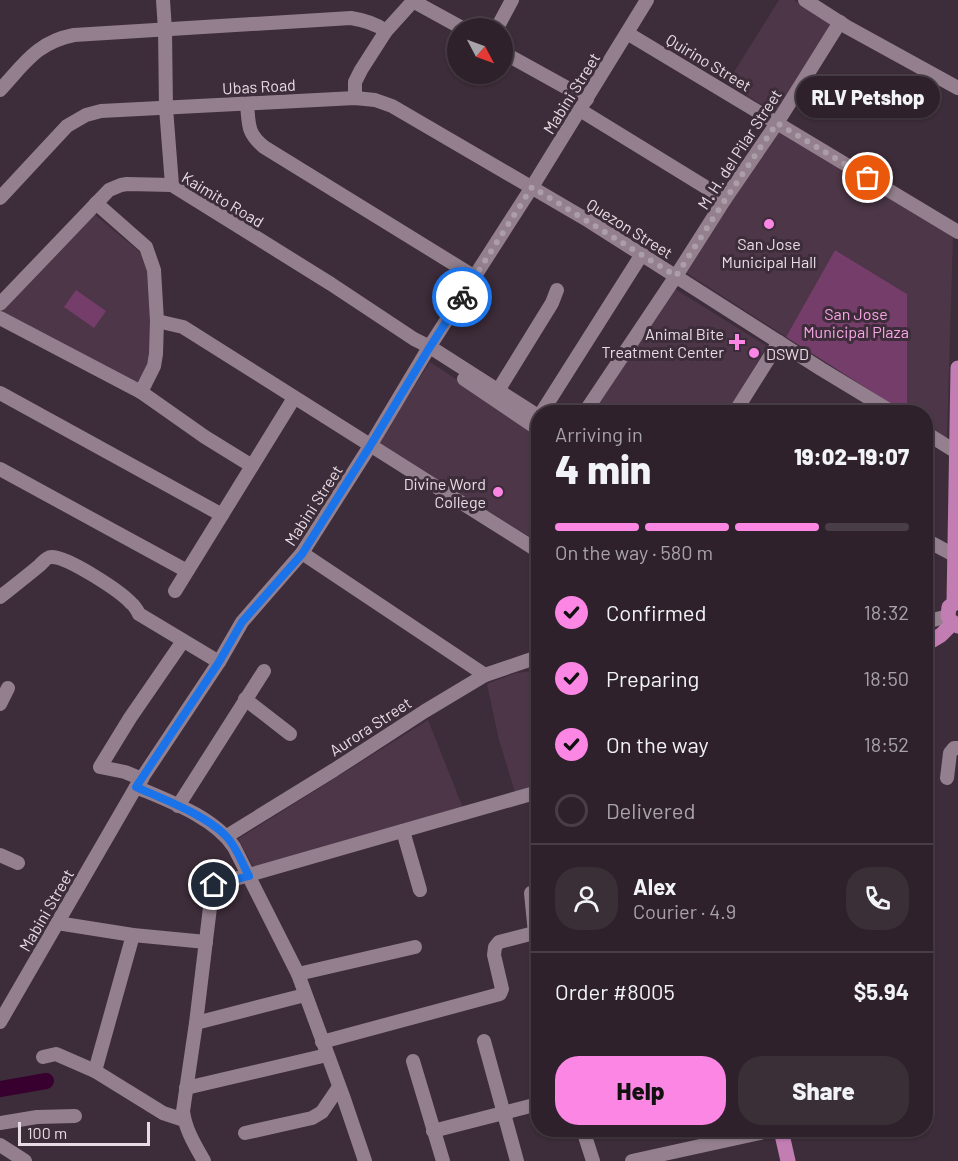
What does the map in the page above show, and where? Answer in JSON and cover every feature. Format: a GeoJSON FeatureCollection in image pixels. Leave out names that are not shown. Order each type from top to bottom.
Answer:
{"type":"FeatureCollection","features":[{"type":"Feature","properties":{"kind":"main road"},"geometry":{"type":"LineString","coordinates":[[933,640],[941,635],[954,614],[958,368]]}},
{"type":"Feature","properties":{"kind":"main road"},"geometry":{"type":"LineString","coordinates":[[783,1137],[788,1161]]}},
{"type":"Feature","properties":{"kind":"street"},"geometry":{"type":"LineString","coordinates":[[163,0],[166,108],[172,185]]}},
{"type":"Feature","properties":{"kind":"street"},"geometry":{"type":"LineString","coordinates":[[355,98],[355,82],[386,31],[414,0],[447,19]]}},
{"type":"Feature","properties":{"kind":"street"},"geometry":{"type":"LineString","coordinates":[[502,18],[512,0]]}},
{"type":"Feature","properties":{"kind":"street","name":"Mabini Street"},"geometry":{"type":"LineString","coordinates":[[0,1022],[139,783],[219,662],[242,622],[302,554],[647,0]]}},
{"type":"Feature","properties":{"kind":"street"},"geometry":{"type":"LineString","coordinates":[[805,0],[958,88]]}},
{"type":"Feature","properties":{"kind":"street"},"geometry":{"type":"LineString","coordinates":[[0,90],[37,51],[50,42],[74,35],[351,18],[379,25],[386,31]]}},
{"type":"Feature","properties":{"kind":"street","name":"M. H. del Pilar Street"},"geometry":{"type":"LineString","coordinates":[[590,405],[777,123],[840,22]]}},
{"type":"Feature","properties":{"kind":"street","name":"Quirino Street"},"geometry":{"type":"LineString","coordinates":[[627,33],[958,232]]}},
{"type":"Feature","properties":{"kind":"street"},"geometry":{"type":"LineString","coordinates":[[513,59],[725,200]]}},
{"type":"Feature","properties":{"kind":"street","name":"Ubas Road"},"geometry":{"type":"LineString","coordinates":[[0,198],[67,126],[86,115],[101,111],[355,98],[375,100],[392,106],[532,187]]}},
{"type":"Feature","properties":{"kind":"street"},"geometry":{"type":"LineString","coordinates":[[247,104],[249,128],[256,140],[264,147],[475,277]]}},
{"type":"Feature","properties":{"kind":"street","name":"Kaimito Road"},"geometry":{"type":"LineString","coordinates":[[0,304],[109,190],[121,184],[172,185],[331,284],[531,418]]}},
{"type":"Feature","properties":{"kind":"street","name":"Quezon Street"},"geometry":{"type":"LineString","coordinates":[[532,187],[881,405]]}},
{"type":"Feature","properties":{"kind":"street"},"geometry":{"type":"LineString","coordinates":[[96,203],[146,247],[154,270],[156,354],[154,366],[141,392]]}},
{"type":"Feature","properties":{"kind":"street"},"geometry":{"type":"LineString","coordinates":[[546,405],[642,254]]}},
{"type":"Feature","properties":{"kind":"street"},"geometry":{"type":"LineString","coordinates":[[496,394],[552,303],[557,290]]}},
{"type":"Feature","properties":{"kind":"street"},"geometry":{"type":"LineString","coordinates":[[0,318],[141,392],[205,437],[252,466]]}},
{"type":"Feature","properties":{"kind":"street"},"geometry":{"type":"LineString","coordinates":[[157,321],[183,327],[531,547]]}},
{"type":"Feature","properties":{"kind":"street"},"geometry":{"type":"LineString","coordinates":[[739,405],[779,342]]}},
{"type":"Feature","properties":{"kind":"street"},"geometry":{"type":"LineString","coordinates":[[0,393],[222,515]]}},
{"type":"Feature","properties":{"kind":"street"},"geometry":{"type":"LineString","coordinates":[[175,591],[294,398]]}},
{"type":"Feature","properties":{"kind":"street"},"geometry":{"type":"LineString","coordinates":[[933,440],[958,453]]}},
{"type":"Feature","properties":{"kind":"street"},"geometry":{"type":"LineString","coordinates":[[0,486],[4,471],[187,571]]}},
{"type":"Feature","properties":{"kind":"street"},"geometry":{"type":"LineString","coordinates":[[933,544],[956,556]]}},
{"type":"Feature","properties":{"kind":"street"},"geometry":{"type":"LineString","coordinates":[[302,554],[485,675]]}},
{"type":"Feature","properties":{"kind":"street"},"geometry":{"type":"LineString","coordinates":[[0,597],[26,578],[46,559],[51,557],[63,559],[90,573],[126,597],[139,614],[219,662]]}},
{"type":"Feature","properties":{"kind":"street"},"geometry":{"type":"LineString","coordinates":[[933,620],[954,614]]}},
{"type":"Feature","properties":{"kind":"street"},"geometry":{"type":"LineString","coordinates":[[183,641],[130,718],[100,767],[125,772],[139,783],[214,826],[226,836],[249,876],[298,974],[365,1161]]}},
{"type":"Feature","properties":{"kind":"street","name":"Aurora Street"},"geometry":{"type":"LineString","coordinates":[[226,836],[485,675],[531,660]]}},
{"type":"Feature","properties":{"kind":"street"},"geometry":{"type":"LineString","coordinates":[[178,806],[264,671]]}},
{"type":"Feature","properties":{"kind":"street"},"geometry":{"type":"LineString","coordinates":[[0,704],[8,688]]}},
{"type":"Feature","properties":{"kind":"street"},"geometry":{"type":"LineString","coordinates":[[245,699],[290,734]]}},
{"type":"Feature","properties":{"kind":"street"},"geometry":{"type":"LineString","coordinates":[[947,777],[950,753],[954,748],[958,748]]}},
{"type":"Feature","properties":{"kind":"street"},"geometry":{"type":"LineString","coordinates":[[204,1161],[184,1120],[183,1111],[214,885],[531,794]]}},
{"type":"Feature","properties":{"kind":"street"},"geometry":{"type":"LineString","coordinates":[[403,831],[420,890]]}},
{"type":"Feature","properties":{"kind":"street"},"geometry":{"type":"LineString","coordinates":[[2,859],[18,863]]}},
{"type":"Feature","properties":{"kind":"street"},"geometry":{"type":"LineString","coordinates":[[57,922],[133,935],[206,942]]}},
{"type":"Feature","properties":{"kind":"street"},"geometry":{"type":"LineString","coordinates":[[186,1088],[500,994],[502,989],[494,955],[495,947],[499,942],[531,934]]}},
{"type":"Feature","properties":{"kind":"street"},"geometry":{"type":"LineString","coordinates":[[95,1071],[133,935]]}},
{"type":"Feature","properties":{"kind":"street"},"geometry":{"type":"LineString","coordinates":[[298,974],[415,947]]}},
{"type":"Feature","properties":{"kind":"street"},"geometry":{"type":"LineString","coordinates":[[196,1023],[305,995]]}},
{"type":"Feature","properties":{"kind":"street"},"geometry":{"type":"LineString","coordinates":[[484,1041],[517,1161]]}},
{"type":"Feature","properties":{"kind":"street"},"geometry":{"type":"LineString","coordinates":[[43,1057],[56,1054],[95,1071],[163,1113],[184,1120]]}},
{"type":"Feature","properties":{"kind":"street"},"geometry":{"type":"LineString","coordinates":[[413,1061],[443,1161]]}},
{"type":"Feature","properties":{"kind":"street"},"geometry":{"type":"LineString","coordinates":[[245,1133],[312,1118],[322,1112],[339,1087]]}},
{"type":"Feature","properties":{"kind":"street"},"geometry":{"type":"LineString","coordinates":[[433,1131],[531,1106]]}},
{"type":"Feature","properties":{"kind":"street"},"geometry":{"type":"LineString","coordinates":[[0,1124],[38,1117],[75,1116]]}},
{"type":"Feature","properties":{"kind":"street"},"geometry":{"type":"LineString","coordinates":[[585,1137],[594,1161]]}},
{"type":"Feature","properties":{"kind":"street"},"geometry":{"type":"LineString","coordinates":[[632,1161],[655,1159],[745,1137]]}},
{"type":"Feature","properties":{"kind":"street"},"geometry":{"type":"LineString","coordinates":[[0,1145],[25,1161]]}},
{"type":"Feature","properties":{"kind":"shaded area"},"geometry":{"type":"Polygon","coordinates":[[[779,0],[794,0],[832,24],[775,113],[727,83],[779,0]]]}},
{"type":"Feature","properties":{"kind":"shaded area"},"geometry":{"type":"Polygon","coordinates":[[[778,132],[953,237],[947,439],[933,430],[933,405],[907,405],[907,294],[835,250],[786,337],[685,272],[778,132]]]}},
{"type":"Feature","properties":{"kind":"shaded area"},"geometry":{"type":"Polygon","coordinates":[[[94,214],[140,252],[148,273],[152,321],[151,351],[148,364],[138,385],[2,312],[94,214]]]}},
{"type":"Feature","properties":{"kind":"shaded area"},"geometry":{"type":"Polygon","coordinates":[[[675,289],[767,346],[732,405],[598,405],[675,289]]]}},
{"type":"Feature","properties":{"kind":"shaded area","name":"Divine Word College"},"geometry":{"type":"Polygon","coordinates":[[[430,362],[531,428],[531,538],[378,442],[430,362]]]}},
{"type":"Feature","properties":{"kind":"shaded area"},"geometry":{"type":"Polygon","coordinates":[[[531,671],[531,788],[515,792],[499,740],[487,684],[516,673],[531,671]]]}},
{"type":"Feature","properties":{"kind":"shaded area"},"geometry":{"type":"Polygon","coordinates":[[[428,720],[463,808],[254,868],[238,839],[428,720]]]}},
{"type":"Feature","properties":{"kind":"green space","name":"San Jose Municipal Plaza"},"geometry":{"type":"Polygon","coordinates":[[[835,250],[907,294],[907,405],[893,405],[786,337],[835,250]]]}},
{"type":"Feature","properties":{"kind":"green space"},"geometry":{"type":"Polygon","coordinates":[[[76,290],[106,311],[94,328],[64,307],[76,290]]]}},
{"type":"Feature","properties":{"kind":"waterway"},"geometry":{"type":"LineString","coordinates":[[0,1089],[46,1081]]}},
{"type":"Feature","properties":{"kind":"way so far"},"geometry":{"type":"LineString","coordinates":[[462,297],[532,187],[676,276],[777,123],[868,178]]}},
{"type":"Feature","properties":{"kind":"place","name":"RLV Petshop"},"geometry":{"type":"Point","coordinates":[868,178]}},
{"type":"Feature","properties":{"kind":"place","name":"San Jose Municipal Hall"},"geometry":{"type":"Point","coordinates":[769,224]}},
{"type":"Feature","properties":{"kind":"place","name":"Animal Bite Treatment Center"},"geometry":{"type":"Point","coordinates":[737,342]}},
{"type":"Feature","properties":{"kind":"place","name":"DSWD"},"geometry":{"type":"Point","coordinates":[754,353]}},
{"type":"Feature","properties":{"kind":"place","name":"Divine Word College"},"geometry":{"type":"Point","coordinates":[498,492]}},
{"type":"Feature","properties":{"kind":"route"},"geometry":{"type":"LineString","coordinates":[[214,885],[249,876],[226,836],[204,820],[136,787],[219,662],[242,622],[302,554],[462,297]]}}]}
